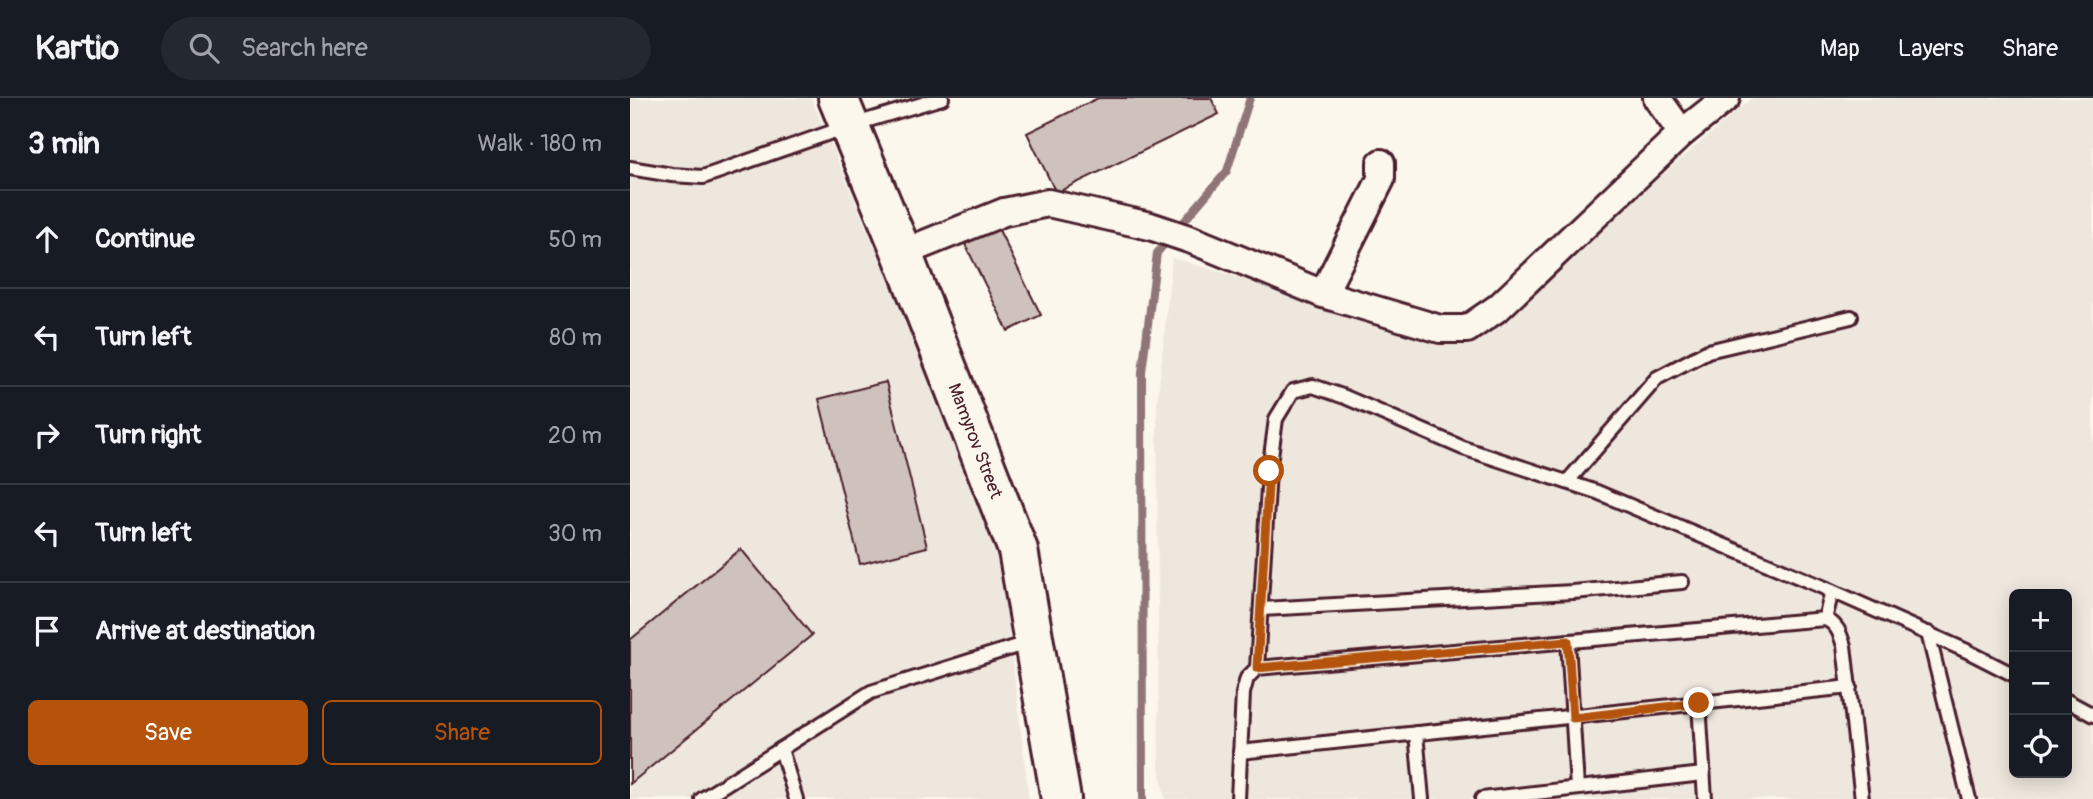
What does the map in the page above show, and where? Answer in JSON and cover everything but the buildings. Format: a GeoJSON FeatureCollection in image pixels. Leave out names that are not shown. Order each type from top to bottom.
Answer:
{"type":"FeatureCollection","features":[{"type":"Feature","properties":{"kind":"main road","name":"Mamyrov Street"},"geometry":{"type":"LineString","coordinates":[[844,112],[1018,550],[1062,799]]}},
{"type":"Feature","properties":{"kind":"street"},"geometry":{"type":"LineString","coordinates":[[1657,98],[1682,133]]}},
{"type":"Feature","properties":{"kind":"street"},"geometry":{"type":"LineString","coordinates":[[902,253],[1004,212],[1048,203],[1150,226],[1192,240],[1323,294],[1440,329],[1467,329],[1499,307],[1682,133],[1726,98]]}},
{"type":"Feature","properties":{"kind":"street"},"geometry":{"type":"LineString","coordinates":[[1323,294],[1381,179],[1381,163]]}},
{"type":"Feature","properties":{"kind":"lane"},"geometry":{"type":"LineString","coordinates":[[630,168],[672,176],[703,177],[844,112],[942,98]]}},
{"type":"Feature","properties":{"kind":"lane"},"geometry":{"type":"LineString","coordinates":[[1567,482],[1657,378],[1708,351],[1851,317]]}},
{"type":"Feature","properties":{"kind":"lane"},"geometry":{"type":"LineString","coordinates":[[1257,668],[1269,471],[1276,419],[1293,391],[1313,387],[1345,397],[1463,448],[1597,492],[1832,591],[2009,673]]}},
{"type":"Feature","properties":{"kind":"lane"},"geometry":{"type":"LineString","coordinates":[[1261,609],[1573,592],[1682,582]]}},
{"type":"Feature","properties":{"kind":"lane"},"geometry":{"type":"LineString","coordinates":[[1825,619],[1832,591]]}},
{"type":"Feature","properties":{"kind":"lane"},"geometry":{"type":"LineString","coordinates":[[1238,799],[1243,693],[1247,678],[1257,668],[1825,619],[1833,622],[1844,646],[1862,799]]}},
{"type":"Feature","properties":{"kind":"lane"},"geometry":{"type":"LineString","coordinates":[[1928,634],[1969,799]]}},
{"type":"Feature","properties":{"kind":"lane"},"geometry":{"type":"LineString","coordinates":[[702,799],[871,692],[1034,641]]}},
{"type":"Feature","properties":{"kind":"lane"},"geometry":{"type":"LineString","coordinates":[[1568,641],[1577,788]]}},
{"type":"Feature","properties":{"kind":"lane"},"geometry":{"type":"LineString","coordinates":[[1240,752],[1850,687]]}},
{"type":"Feature","properties":{"kind":"lane"},"geometry":{"type":"LineString","coordinates":[[1699,703],[1704,799]]}},
{"type":"Feature","properties":{"kind":"lane"},"geometry":{"type":"LineString","coordinates":[[2072,704],[2093,715]]}},
{"type":"Feature","properties":{"kind":"lane"},"geometry":{"type":"LineString","coordinates":[[1416,733],[1422,799]]}},
{"type":"Feature","properties":{"kind":"lane"},"geometry":{"type":"LineString","coordinates":[[781,749],[796,799]]}},
{"type":"Feature","properties":{"kind":"lane"},"geometry":{"type":"LineString","coordinates":[[1482,799],[1703,774]]}},
{"type":"Feature","properties":{"kind":"shaded area"},"geometry":{"type":"Polygon","coordinates":[[[630,98],[811,98],[997,532],[1029,799],[630,799],[630,98]]]}},
{"type":"Feature","properties":{"kind":"shaded area"},"geometry":{"type":"Polygon","coordinates":[[[1752,98],[2093,98],[2093,799],[1165,799],[1159,767],[1157,407],[1172,258],[1466,343],[1752,98]]]}},
{"type":"Feature","properties":{"kind":"waterway"},"geometry":{"type":"LineString","coordinates":[[1143,799],[1142,372],[1157,253],[1227,171],[1250,98]]}},
{"type":"Feature","properties":{"kind":"route"},"geometry":{"type":"LineString","coordinates":[[1269,471],[1257,668],[1568,641],[1573,718],[1699,703]]}}]}
